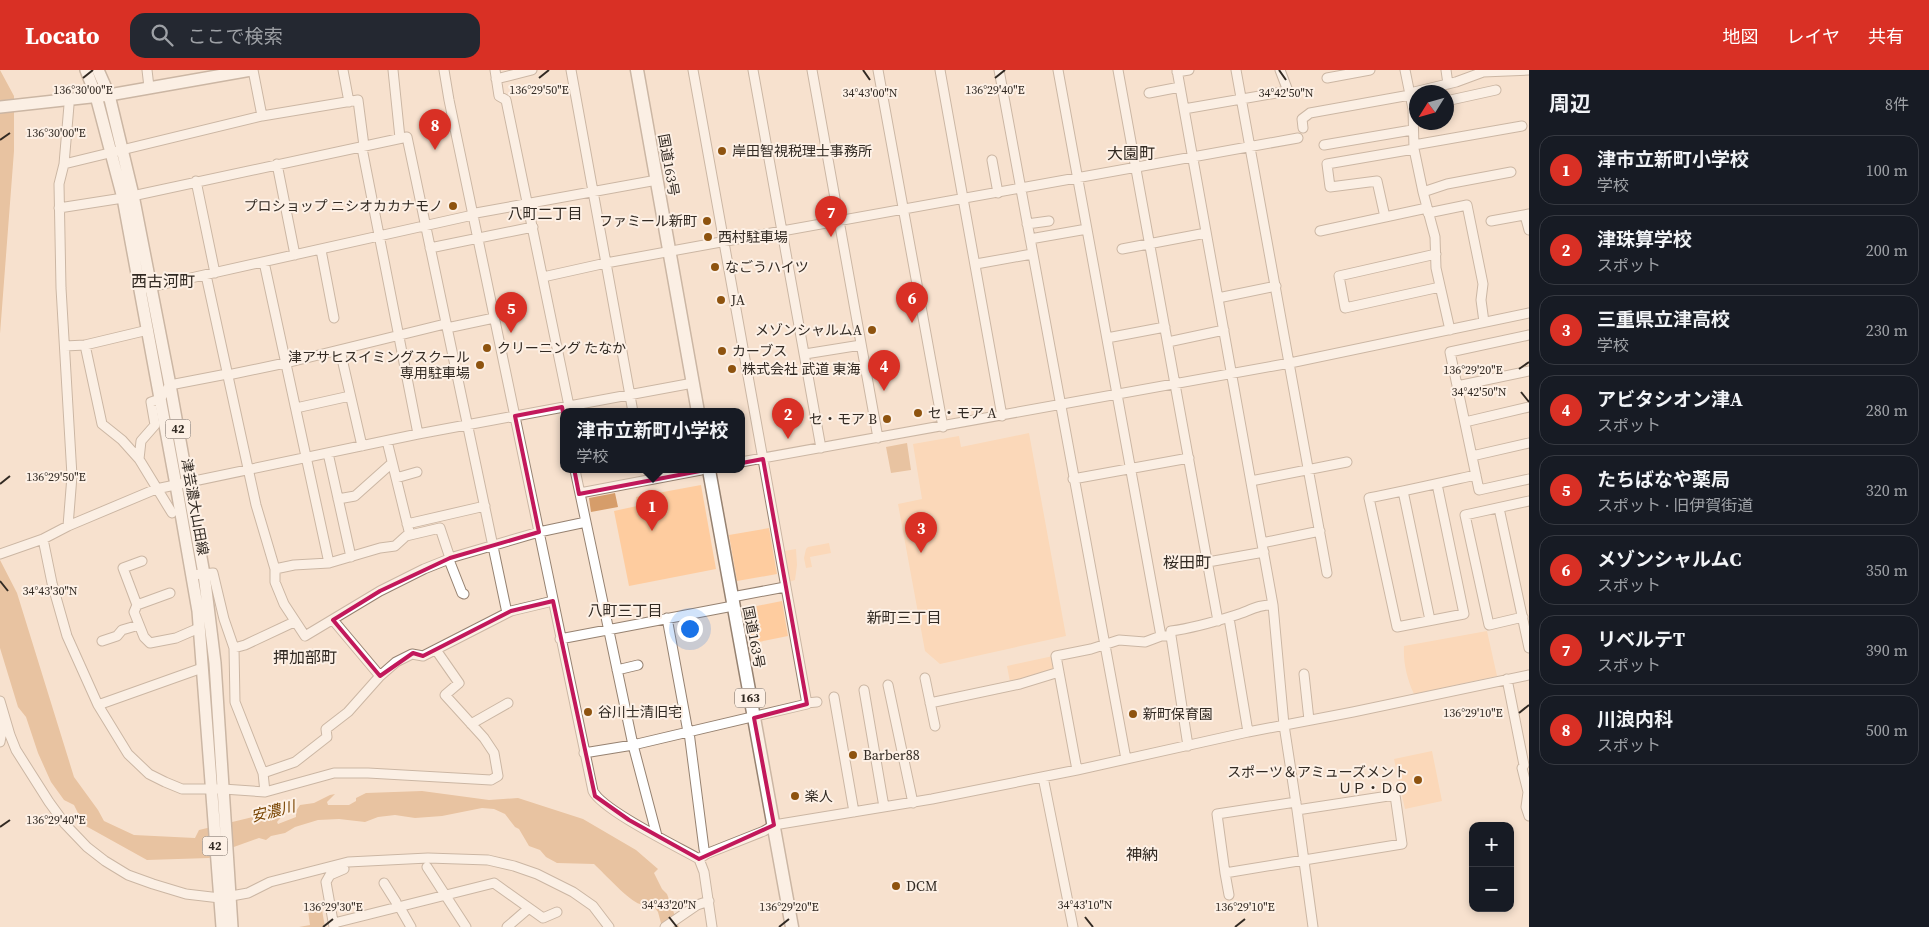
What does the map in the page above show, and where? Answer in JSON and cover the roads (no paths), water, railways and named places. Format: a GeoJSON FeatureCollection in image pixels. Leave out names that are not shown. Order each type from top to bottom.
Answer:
{"type":"FeatureCollection","features":[{"type":"Feature","properties":{"kind":"highway","name":"国道163号"},"geometry":{"type":"LineString","coordinates":[[637,70],[697,408]]}},
{"type":"Feature","properties":{"kind":"highway","name":"国道163号"},"geometry":{"type":"LineString","coordinates":[[710,473],[792,927]]}},
{"type":"Feature","properties":{"kind":"main road","name":"津芸濃大山田線"},"geometry":{"type":"LineString","coordinates":[[86,70],[96,96],[111,152],[128,197]]}},
{"type":"Feature","properties":{"kind":"main road","name":"津芸濃大山田線"},"geometry":{"type":"LineString","coordinates":[[98,70],[108,95],[123,150],[128,197],[146,288],[170,385],[217,791],[225,897],[232,927]]}},
{"type":"Feature","properties":{"kind":"main road"},"geometry":{"type":"LineString","coordinates":[[0,107],[108,95],[252,70]]}},
{"type":"Feature","properties":{"kind":"main road","name":"津芸濃大山田線"},"geometry":{"type":"LineString","coordinates":[[146,288],[148,330],[160,399],[204,574],[214,663],[217,791]]}},
{"type":"Feature","properties":{"kind":"main road","name":"津芸濃大山田線"},"geometry":{"type":"LineString","coordinates":[[222,927],[225,897]]}},
{"type":"Feature","properties":{"kind":"street"},"geometry":{"type":"LineString","coordinates":[[146,70],[149,87]]}},
{"type":"Feature","properties":{"kind":"street"},"geometry":{"type":"LineString","coordinates":[[252,70],[262,116]]}},
{"type":"Feature","properties":{"kind":"street"},"geometry":{"type":"LineString","coordinates":[[343,70],[349,102]]}},
{"type":"Feature","properties":{"kind":"street"},"geometry":{"type":"LineString","coordinates":[[393,70],[400,138]]}},
{"type":"Feature","properties":{"kind":"street"},"geometry":{"type":"LineString","coordinates":[[444,70],[560,639],[595,796],[629,820],[657,836],[703,857],[774,825],[913,803],[1529,675]]}},
{"type":"Feature","properties":{"kind":"street"},"geometry":{"type":"LineString","coordinates":[[532,70],[496,74],[499,96],[506,100],[544,277],[565,408]]}},
{"type":"Feature","properties":{"kind":"street"},"geometry":{"type":"LineString","coordinates":[[571,70],[632,408]]}},
{"type":"Feature","properties":{"kind":"street"},"geometry":{"type":"LineString","coordinates":[[693,70],[806,703]]}},
{"type":"Feature","properties":{"kind":"street"},"geometry":{"type":"LineString","coordinates":[[753,70],[821,448]]}},
{"type":"Feature","properties":{"kind":"street"},"geometry":{"type":"LineString","coordinates":[[812,70],[878,438]]}},
{"type":"Feature","properties":{"kind":"street"},"geometry":{"type":"LineString","coordinates":[[878,70],[943,427]]}},
{"type":"Feature","properties":{"kind":"street"},"geometry":{"type":"LineString","coordinates":[[940,70],[1002,416]]}},
{"type":"Feature","properties":{"kind":"street"},"geometry":{"type":"LineString","coordinates":[[999,70],[1126,759]]}},
{"type":"Feature","properties":{"kind":"street"},"geometry":{"type":"LineString","coordinates":[[1058,70],[1161,636]]}},
{"type":"Feature","properties":{"kind":"street"},"geometry":{"type":"LineString","coordinates":[[1118,70],[1218,621]]}},
{"type":"Feature","properties":{"kind":"street"},"geometry":{"type":"LineString","coordinates":[[1189,70],[1177,71],[1273,605],[1284,725],[1313,927]]}},
{"type":"Feature","properties":{"kind":"street"},"geometry":{"type":"LineString","coordinates":[[1236,70],[1327,573]]}},
{"type":"Feature","properties":{"kind":"street"},"geometry":{"type":"LineString","coordinates":[[1184,109],[1288,90],[1280,70]]}},
{"type":"Feature","properties":{"kind":"street"},"geometry":{"type":"LineString","coordinates":[[1327,78],[1370,70]]}},
{"type":"Feature","properties":{"kind":"street"},"geometry":{"type":"LineString","coordinates":[[1405,70],[1409,89]]}},
{"type":"Feature","properties":{"kind":"street"},"geometry":{"type":"LineString","coordinates":[[1446,70],[1448,84]]}},
{"type":"Feature","properties":{"kind":"street"},"geometry":{"type":"LineString","coordinates":[[1444,85],[1483,71],[1529,70]]}},
{"type":"Feature","properties":{"kind":"street"},"geometry":{"type":"LineString","coordinates":[[1149,93],[1180,87]]}},
{"type":"Feature","properties":{"kind":"street"},"geometry":{"type":"LineString","coordinates":[[1454,99],[1496,90]]}},
{"type":"Feature","properties":{"kind":"street"},"geometry":{"type":"LineString","coordinates":[[1303,128],[1302,119],[1310,113],[1409,94]]}},
{"type":"Feature","properties":{"kind":"street"},"geometry":{"type":"LineString","coordinates":[[64,164],[262,116],[358,100],[364,146],[362,148],[418,434]]}},
{"type":"Feature","properties":{"kind":"street"},"geometry":{"type":"LineString","coordinates":[[68,526],[72,476],[61,288],[59,184],[64,164],[69,106]]}},
{"type":"Feature","properties":{"kind":"street"},"geometry":{"type":"LineString","coordinates":[[1385,217],[1377,181],[1330,187],[1326,164],[1522,126]]}},
{"type":"Feature","properties":{"kind":"street"},"geometry":{"type":"LineString","coordinates":[[1324,145],[1412,130],[1423,192],[1435,237],[1436,268],[1450,330]]}},
{"type":"Feature","properties":{"kind":"street"},"geometry":{"type":"LineString","coordinates":[[59,208],[128,197],[407,137],[507,612]]}},
{"type":"Feature","properties":{"kind":"street"},"geometry":{"type":"LineString","coordinates":[[544,277],[606,263],[1298,138]]}},
{"type":"Feature","properties":{"kind":"street"},"geometry":{"type":"LineString","coordinates":[[992,160],[998,193]]}},
{"type":"Feature","properties":{"kind":"street"},"geometry":{"type":"LineString","coordinates":[[277,164],[295,255]]}},
{"type":"Feature","properties":{"kind":"street"},"geometry":{"type":"LineString","coordinates":[[1423,192],[1447,184],[1511,172]]}},
{"type":"Feature","properties":{"kind":"street"},"geometry":{"type":"LineString","coordinates":[[146,288],[425,227],[476,213],[656,180]]}},
{"type":"Feature","properties":{"kind":"street"},"geometry":{"type":"LineString","coordinates":[[196,182],[228,375],[256,505],[275,569],[275,582],[284,604],[294,622],[305,636],[380,591],[450,558],[492,544],[586,522]]}},
{"type":"Feature","properties":{"kind":"street"},"geometry":{"type":"LineString","coordinates":[[1320,231],[1385,217],[1467,205],[1484,284],[1481,300],[1484,322]]}},
{"type":"Feature","properties":{"kind":"street"},"geometry":{"type":"LineString","coordinates":[[1491,221],[1527,215],[1529,230]]}},
{"type":"Feature","properties":{"kind":"street"},"geometry":{"type":"LineString","coordinates":[[1027,224],[1049,221]]}},
{"type":"Feature","properties":{"kind":"street"},"geometry":{"type":"LineString","coordinates":[[430,248],[533,227]]}},
{"type":"Feature","properties":{"kind":"street"},"geometry":{"type":"LineString","coordinates":[[1030,239],[1087,229]]}},
{"type":"Feature","properties":{"kind":"street"},"geometry":{"type":"LineString","coordinates":[[1122,249],[1206,233]]}},
{"type":"Feature","properties":{"kind":"street"},"geometry":{"type":"LineString","coordinates":[[320,250],[334,318]]}},
{"type":"Feature","properties":{"kind":"street"},"geometry":{"type":"LineString","coordinates":[[976,264],[1032,254]]}},
{"type":"Feature","properties":{"kind":"street"},"geometry":{"type":"LineString","coordinates":[[1436,254],[1339,276],[1345,308],[1440,287]]}},
{"type":"Feature","properties":{"kind":"street"},"geometry":{"type":"LineString","coordinates":[[264,262],[329,563]]}},
{"type":"Feature","properties":{"kind":"street"},"geometry":{"type":"LineString","coordinates":[[1218,298],[1276,286]]}},
{"type":"Feature","properties":{"kind":"street"},"geometry":{"type":"LineString","coordinates":[[745,461],[1290,363],[1529,313]]}},
{"type":"Feature","properties":{"kind":"street"},"geometry":{"type":"LineString","coordinates":[[139,459],[142,441],[155,425],[151,402],[160,399],[170,385],[228,375],[398,336],[494,318]]}},
{"type":"Feature","properties":{"kind":"street"},"geometry":{"type":"LineString","coordinates":[[1107,338],[1165,327]]}},
{"type":"Feature","properties":{"kind":"street"},"geometry":{"type":"LineString","coordinates":[[65,346],[85,345],[148,330]]}},
{"type":"Feature","properties":{"kind":"street"},"geometry":{"type":"LineString","coordinates":[[1168,342],[1224,330]]}},
{"type":"Feature","properties":{"kind":"street"},"geometry":{"type":"LineString","coordinates":[[1529,335],[1450,352],[1479,490],[1529,479]]}},
{"type":"Feature","properties":{"kind":"street"},"geometry":{"type":"LineString","coordinates":[[85,345],[102,424],[122,440],[139,459],[172,513]]}},
{"type":"Feature","properties":{"kind":"street"},"geometry":{"type":"LineString","coordinates":[[805,354],[861,345]]}},
{"type":"Feature","properties":{"kind":"street"},"geometry":{"type":"LineString","coordinates":[[340,350],[362,446]]}},
{"type":"Feature","properties":{"kind":"street"},"geometry":{"type":"LineString","coordinates":[[1457,386],[1529,371]]}},
{"type":"Feature","properties":{"kind":"street"},"geometry":{"type":"LineString","coordinates":[[570,408],[693,383]]}},
{"type":"Feature","properties":{"kind":"street"},"geometry":{"type":"LineString","coordinates":[[296,408],[350,396]]}},
{"type":"Feature","properties":{"kind":"street"},"geometry":{"type":"LineString","coordinates":[[1464,422],[1529,407]]}},
{"type":"Feature","properties":{"kind":"street"},"geometry":{"type":"LineString","coordinates":[[0,554],[42,540],[68,526],[157,489],[418,434],[560,410]]}},
{"type":"Feature","properties":{"kind":"street"},"geometry":{"type":"LineString","coordinates":[[387,441],[410,535]]}},
{"type":"Feature","properties":{"kind":"street"},"geometry":{"type":"LineString","coordinates":[[1472,456],[1529,443]]}},
{"type":"Feature","properties":{"kind":"street"},"geometry":{"type":"LineString","coordinates":[[328,453],[350,557]]}},
{"type":"Feature","properties":{"kind":"street"},"geometry":{"type":"LineString","coordinates":[[1073,479],[1189,458]]}},
{"type":"Feature","properties":{"kind":"street"},"geometry":{"type":"LineString","coordinates":[[1251,481],[1347,462]]}},
{"type":"Feature","properties":{"kind":"street"},"geometry":{"type":"LineString","coordinates":[[338,499],[355,496],[392,463]]}},
{"type":"Feature","properties":{"kind":"street"},"geometry":{"type":"LineString","coordinates":[[396,478],[418,472]]}},
{"type":"Feature","properties":{"kind":"street"},"geometry":{"type":"LineString","coordinates":[[575,473],[633,745],[657,836]]}},
{"type":"Feature","properties":{"kind":"street"},"geometry":{"type":"LineString","coordinates":[[645,473],[646,480]]}},
{"type":"Feature","properties":{"kind":"street"},"geometry":{"type":"LineString","coordinates":[[580,493],[684,473]]}},
{"type":"Feature","properties":{"kind":"street"},"geometry":{"type":"LineString","coordinates":[[1437,484],[1464,614],[1397,627],[1369,498],[1437,484],[1476,476]]}},
{"type":"Feature","properties":{"kind":"street"},"geometry":{"type":"LineString","coordinates":[[1403,491],[1430,620]]}},
{"type":"Feature","properties":{"kind":"street"},"geometry":{"type":"LineString","coordinates":[[1522,617],[1489,625],[1465,515],[1529,501]]}},
{"type":"Feature","properties":{"kind":"street"},"geometry":{"type":"LineString","coordinates":[[407,524],[484,506]]}},
{"type":"Feature","properties":{"kind":"street"},"geometry":{"type":"LineString","coordinates":[[1499,508],[1529,648]]}},
{"type":"Feature","properties":{"kind":"street"},"geometry":{"type":"LineString","coordinates":[[275,569],[294,565],[329,563],[395,546],[406,536],[440,528],[462,593],[464,594]]}},
{"type":"Feature","properties":{"kind":"street"},"geometry":{"type":"LineString","coordinates":[[1208,562],[1320,531]]}},
{"type":"Feature","properties":{"kind":"street"},"geometry":{"type":"LineString","coordinates":[[42,540],[67,636],[98,705],[128,754],[149,774],[182,789],[265,792],[334,774],[368,773],[492,780],[498,776],[494,753],[445,694],[459,683],[436,650]]}},
{"type":"Feature","properties":{"kind":"street"},"geometry":{"type":"LineString","coordinates":[[142,561],[123,568],[137,605],[134,612],[144,637],[150,643],[176,638],[199,628]]}},
{"type":"Feature","properties":{"kind":"street"},"geometry":{"type":"LineString","coordinates":[[192,575],[213,574],[224,619],[234,648],[235,702],[264,773],[265,792]]}},
{"type":"Feature","properties":{"kind":"street"},"geometry":{"type":"LineString","coordinates":[[560,639],[667,618],[785,587]]}},
{"type":"Feature","properties":{"kind":"street"},"geometry":{"type":"LineString","coordinates":[[137,605],[170,593]]}},
{"type":"Feature","properties":{"kind":"street"},"geometry":{"type":"LineString","coordinates":[[264,773],[295,762],[327,737],[326,729],[348,712],[380,676],[403,658],[412,654],[424,656],[507,612],[553,601]]}},
{"type":"Feature","properties":{"kind":"street"},"geometry":{"type":"LineString","coordinates":[[1188,746],[1171,631],[1195,628],[1263,605],[1273,605]]}},
{"type":"Feature","properties":{"kind":"street"},"geometry":{"type":"LineString","coordinates":[[667,618],[688,732],[704,849],[704,872],[712,927]]}},
{"type":"Feature","properties":{"kind":"street"},"geometry":{"type":"LineString","coordinates":[[1229,618],[1248,732]]}},
{"type":"Feature","properties":{"kind":"street"},"geometry":{"type":"LineString","coordinates":[[333,620],[380,676]]}},
{"type":"Feature","properties":{"kind":"street"},"geometry":{"type":"LineString","coordinates":[[234,648],[294,622]]}},
{"type":"Feature","properties":{"kind":"street"},"geometry":{"type":"LineString","coordinates":[[102,641],[117,636],[122,630],[139,625]]}},
{"type":"Feature","properties":{"kind":"street"},"geometry":{"type":"LineString","coordinates":[[1078,770],[1056,656],[1120,640],[1145,642],[1161,636],[1172,636]]}},
{"type":"Feature","properties":{"kind":"street"},"geometry":{"type":"LineString","coordinates":[[617,670],[638,665]]}},
{"type":"Feature","properties":{"kind":"street"},"geometry":{"type":"LineString","coordinates":[[98,705],[202,668]]}},
{"type":"Feature","properties":{"kind":"street"},"geometry":{"type":"LineString","coordinates":[[930,703],[1020,684],[1059,672]]}},
{"type":"Feature","properties":{"kind":"street"},"geometry":{"type":"LineString","coordinates":[[1304,674],[1309,720]]}},
{"type":"Feature","properties":{"kind":"street"},"geometry":{"type":"LineString","coordinates":[[925,678],[935,726]]}},
{"type":"Feature","properties":{"kind":"street"},"geometry":{"type":"LineString","coordinates":[[1507,679],[1528,792],[1526,806],[1529,816]]}},
{"type":"Feature","properties":{"kind":"street"},"geometry":{"type":"LineString","coordinates":[[888,686],[913,803]]}},
{"type":"Feature","properties":{"kind":"street"},"geometry":{"type":"LineString","coordinates":[[864,690],[884,808]]}},
{"type":"Feature","properties":{"kind":"street"},"geometry":{"type":"LineString","coordinates":[[834,697],[854,812]]}},
{"type":"Feature","properties":{"kind":"street"},"geometry":{"type":"LineString","coordinates":[[0,701],[10,735],[27,768],[58,815],[87,847],[121,870],[145,881],[186,894],[225,897],[248,893],[270,882],[287,877],[357,861],[463,858],[502,863],[537,874],[573,892],[593,906],[609,927]]}},
{"type":"Feature","properties":{"kind":"street"},"geometry":{"type":"LineString","coordinates":[[584,753],[633,745],[754,718],[806,703],[817,702]]}},
{"type":"Feature","properties":{"kind":"street"},"geometry":{"type":"LineString","coordinates":[[471,724],[508,703]]}},
{"type":"Feature","properties":{"kind":"street"},"geometry":{"type":"LineString","coordinates":[[0,722],[2,731],[0,742]]}},
{"type":"Feature","properties":{"kind":"street"},"geometry":{"type":"LineString","coordinates":[[1043,777],[1073,927]]}},
{"type":"Feature","properties":{"kind":"street"},"geometry":{"type":"LineString","coordinates":[[1225,873],[1402,844],[1394,795],[1217,814],[1225,873],[1228,895]]}},
{"type":"Feature","properties":{"kind":"street"},"geometry":{"type":"LineString","coordinates":[[357,861],[349,868],[335,871],[326,882],[334,925],[351,918],[494,883],[543,918],[557,912]]}},
{"type":"Feature","properties":{"kind":"street"},"geometry":{"type":"LineString","coordinates":[[427,867],[466,927]]}},
{"type":"Feature","properties":{"kind":"street"},"geometry":{"type":"LineString","coordinates":[[384,883],[412,927]]}},
{"type":"Feature","properties":{"kind":"street"},"geometry":{"type":"LineString","coordinates":[[665,927],[697,905],[709,901]]}},
{"type":"Feature","properties":{"kind":"street"},"geometry":{"type":"LineString","coordinates":[[507,927],[529,908]]}},
{"type":"Feature","properties":{"kind":"street"},"geometry":{"type":"LineString","coordinates":[[351,918],[356,927]]}},
{"type":"Feature","properties":{"kind":"place","name":"川浪内科"},"geometry":{"type":"Point","coordinates":[435,150]}},
{"type":"Feature","properties":{"kind":"place","name":"岸田智視税理士事務所"},"geometry":{"type":"Point","coordinates":[722,151]}},
{"type":"Feature","properties":{"kind":"place","name":"プロショップ ニシオカカナモノ"},"geometry":{"type":"Point","coordinates":[453,206]}},
{"type":"Feature","properties":{"kind":"place","name":"ファミール新町"},"geometry":{"type":"Point","coordinates":[707,221]}},
{"type":"Feature","properties":{"kind":"place","name":"西村駐車場"},"geometry":{"type":"Point","coordinates":[708,237]}},
{"type":"Feature","properties":{"kind":"place","name":"リベルテT"},"geometry":{"type":"Point","coordinates":[831,237]}},
{"type":"Feature","properties":{"kind":"place","name":"なごうハイツ"},"geometry":{"type":"Point","coordinates":[715,267]}},
{"type":"Feature","properties":{"kind":"place","name":"JA"},"geometry":{"type":"Point","coordinates":[721,300]}},
{"type":"Feature","properties":{"kind":"place","name":"メゾンシャルムC"},"geometry":{"type":"Point","coordinates":[912,323]}},
{"type":"Feature","properties":{"kind":"place","name":"メゾンシャルムA"},"geometry":{"type":"Point","coordinates":[872,330]}},
{"type":"Feature","properties":{"kind":"place","name":"たちばなや薬局"},"geometry":{"type":"Point","coordinates":[511,333]}},
{"type":"Feature","properties":{"kind":"place","name":"クリーニング たなか"},"geometry":{"type":"Point","coordinates":[487,348]}},
{"type":"Feature","properties":{"kind":"place","name":"カーブス"},"geometry":{"type":"Point","coordinates":[722,351]}},
{"type":"Feature","properties":{"kind":"place","name":"津アサヒスイミングスクール 専用駐車場"},"geometry":{"type":"Point","coordinates":[480,365]}},
{"type":"Feature","properties":{"kind":"place","name":"株式会社 武道 東海"},"geometry":{"type":"Point","coordinates":[732,369]}},
{"type":"Feature","properties":{"kind":"place","name":"アビタシオン津A"},"geometry":{"type":"Point","coordinates":[884,391]}},
{"type":"Feature","properties":{"kind":"place","name":"セ・モア A"},"geometry":{"type":"Point","coordinates":[918,413]}},
{"type":"Feature","properties":{"kind":"place","name":"セ・モア B"},"geometry":{"type":"Point","coordinates":[887,419]}},
{"type":"Feature","properties":{"kind":"place","name":"津珠算学校"},"geometry":{"type":"Point","coordinates":[788,439]}},
{"type":"Feature","properties":{"kind":"place","name":"津市立新町小学校"},"geometry":{"type":"Point","coordinates":[652,531]}},
{"type":"Feature","properties":{"kind":"place","name":"三重県立津高校"},"geometry":{"type":"Point","coordinates":[921,553]}},
{"type":"Feature","properties":{"kind":"place","name":"谷川士清旧宅"},"geometry":{"type":"Point","coordinates":[588,712]}},
{"type":"Feature","properties":{"kind":"place","name":"新町保育園"},"geometry":{"type":"Point","coordinates":[1133,714]}},
{"type":"Feature","properties":{"kind":"place","name":"Barber88"},"geometry":{"type":"Point","coordinates":[853,755]}},
{"type":"Feature","properties":{"kind":"place","name":"スポーツ＆アミューズメント ＵＰ・ＤＯ"},"geometry":{"type":"Point","coordinates":[1418,780]}},
{"type":"Feature","properties":{"kind":"place","name":"楽人"},"geometry":{"type":"Point","coordinates":[795,796]}},
{"type":"Feature","properties":{"kind":"place","name":"DCM"},"geometry":{"type":"Point","coordinates":[896,886]}},
{"type":"Feature","properties":{"kind":"district","name":"大園町"},"geometry":{"type":"Point","coordinates":[1131,153]}},
{"type":"Feature","properties":{"kind":"district","name":"八町二丁目"},"geometry":{"type":"Point","coordinates":[545,213]}},
{"type":"Feature","properties":{"kind":"district","name":"西古河町"},"geometry":{"type":"Point","coordinates":[163,281]}},
{"type":"Feature","properties":{"kind":"district","name":"桜田町"},"geometry":{"type":"Point","coordinates":[1187,562]}},
{"type":"Feature","properties":{"kind":"district","name":"八町三丁目"},"geometry":{"type":"Point","coordinates":[625,610]}},
{"type":"Feature","properties":{"kind":"district","name":"新町三丁目"},"geometry":{"type":"Point","coordinates":[904,617]}},
{"type":"Feature","properties":{"kind":"district","name":"押加部町"},"geometry":{"type":"Point","coordinates":[305,657]}},
{"type":"Feature","properties":{"kind":"district","name":"神納"},"geometry":{"type":"Point","coordinates":[1142,854]}},
{"type":"Feature","properties":{"kind":"water label","name":"安濃川"},"geometry":{"type":"Point","coordinates":[273,811]}}]}
